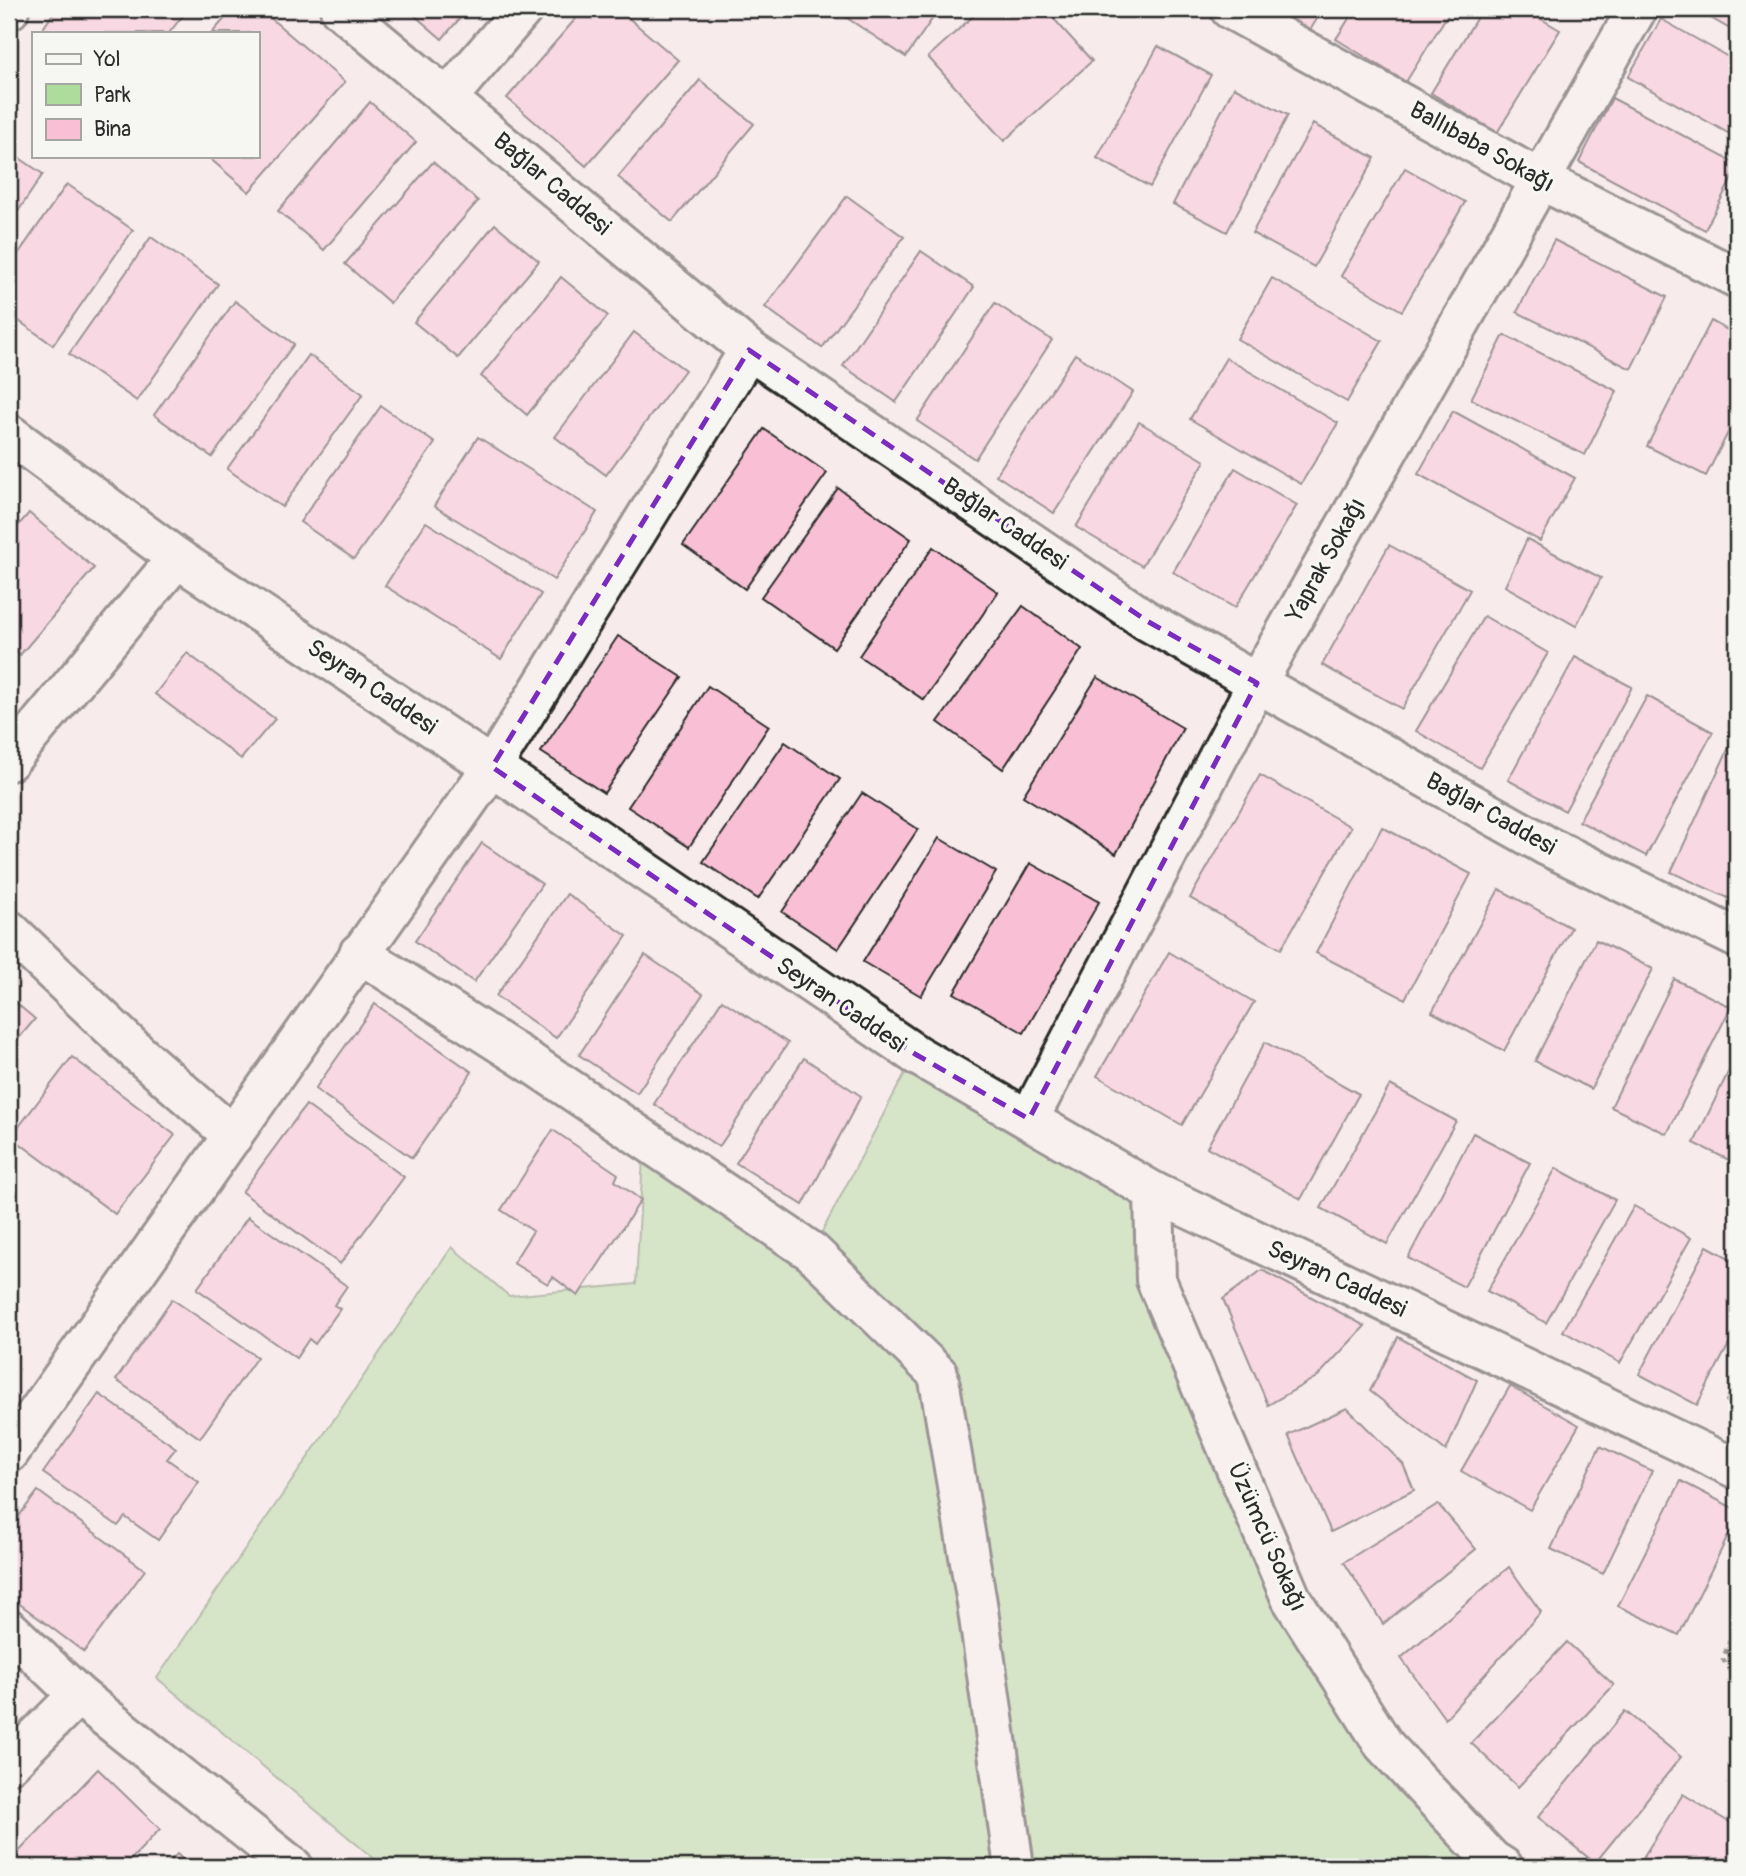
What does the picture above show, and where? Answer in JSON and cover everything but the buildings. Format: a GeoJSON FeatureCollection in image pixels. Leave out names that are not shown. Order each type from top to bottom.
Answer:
{"type":"FeatureCollection","features":[{"type":"Feature","properties":{"kind":"street","name":"Bağlar Caddesi"},"geometry":{"type":"LineString","coordinates":[[340,9],[749,350],[1147,621],[1547,846],[1737,938]]}},
{"type":"Feature","properties":{"kind":"street"},"geometry":{"type":"LineString","coordinates":[[448,97],[523,9]]}},
{"type":"Feature","properties":{"kind":"street","name":"Ballıbaba Sokağı"},"geometry":{"type":"LineString","coordinates":[[1230,9],[1541,180],[1737,278]]}},
{"type":"Feature","properties":{"kind":"street","name":"Yaprak Sokağı"},"geometry":{"type":"LineString","coordinates":[[1029,1119],[1257,683],[1637,9]]}},
{"type":"Feature","properties":{"kind":"street"},"geometry":{"type":"LineString","coordinates":[[9,1453],[492,767],[749,350]]}},
{"type":"Feature","properties":{"kind":"street","name":"Seyran Caddesi"},"geometry":{"type":"LineString","coordinates":[[9,434],[177,558],[492,767],[915,1054],[1154,1192],[1737,1469]]}},
{"type":"Feature","properties":{"kind":"street"},"geometry":{"type":"LineString","coordinates":[[9,761],[177,558]]}},
{"type":"Feature","properties":{"kind":"street"},"geometry":{"type":"LineString","coordinates":[[9,930],[138,1053],[233,1136]]}},
{"type":"Feature","properties":{"kind":"street"},"geometry":{"type":"LineString","coordinates":[[359,953],[524,1059],[812,1252],[938,1374],[977,1603],[1014,1867]]}},
{"type":"Feature","properties":{"kind":"street","name":"Üzümcü Sokağı"},"geometry":{"type":"LineString","coordinates":[[1154,1192],[1156,1280],[1291,1598],[1384,1745],[1492,1860],[1503,1867]]}},
{"type":"Feature","properties":{"kind":"street"},"geometry":{"type":"LineString","coordinates":[[9,1629],[78,1695],[293,1867]]}},
{"type":"Feature","properties":{"kind":"street"},"geometry":{"type":"LineString","coordinates":[[9,1764],[78,1695]]}},
{"type":"Feature","properties":{"kind":"path"},"geometry":{"type":"LineString","coordinates":[[1737,1621],[1723,1660],[1737,1683]]}},
{"type":"Feature","properties":{"kind":"highlighted area"},"geometry":{"type":"Polygon","coordinates":[[[749,350],[1147,621],[1257,683],[1029,1119],[915,1054],[492,767],[749,350]]]}},
{"type":"Feature","properties":{"kind":"green space"},"geometry":{"type":"Polygon","coordinates":[[[915,1054],[1154,1192],[1156,1280],[1291,1598],[1503,1867],[384,1867],[157,1678],[452,1247],[509,1296],[636,1284],[644,1139],[812,1251],[915,1054]]]}}]}
